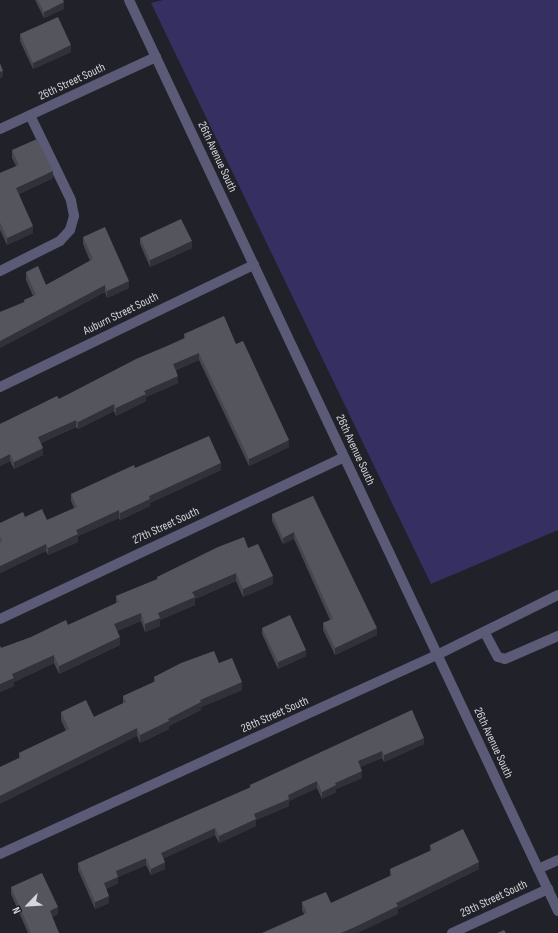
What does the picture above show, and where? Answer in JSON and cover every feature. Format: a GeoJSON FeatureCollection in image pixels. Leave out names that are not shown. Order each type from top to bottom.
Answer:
{"type":"FeatureCollection","features":[{"type":"Feature","properties":{"kind":"street","name":"26th Avenue South"},"geometry":{"type":"LineString","coordinates":[[129,0],[558,911]]}},
{"type":"Feature","properties":{"kind":"street","name":"26th Street South"},"geometry":{"type":"LineString","coordinates":[[0,130],[156,58]]}},
{"type":"Feature","properties":{"kind":"street"},"geometry":{"type":"LineString","coordinates":[[0,271],[60,241],[70,230],[74,216],[71,200],[30,115]]}},
{"type":"Feature","properties":{"kind":"street","name":"Auburn Street South"},"geometry":{"type":"LineString","coordinates":[[0,387],[254,265]]}},
{"type":"Feature","properties":{"kind":"street","name":"27th Street South"},"geometry":{"type":"LineString","coordinates":[[0,618],[344,457]]}},
{"type":"Feature","properties":{"kind":"street","name":"28th Street South"},"geometry":{"type":"LineString","coordinates":[[0,854],[438,655],[485,633],[558,595]]}},
{"type":"Feature","properties":{"kind":"street"},"geometry":{"type":"LineString","coordinates":[[485,633],[498,657],[505,658],[558,636]]}},
{"type":"Feature","properties":{"kind":"street"},"geometry":{"type":"LineString","coordinates":[[538,869],[558,860]]}},
{"type":"Feature","properties":{"kind":"street","name":"29th Street South"},"geometry":{"type":"LineString","coordinates":[[452,933],[548,888]]}},
{"type":"Feature","properties":{"kind":"shaded area"},"geometry":{"type":"Polygon","coordinates":[[[163,0],[558,0],[558,530],[431,584],[151,3],[163,0]]]}},
{"type":"Feature","properties":{"kind":"building"},"geometry":{"type":"Polygon","coordinates":[[[38,0],[63,0],[64,2],[44,12],[38,0]]]}},
{"type":"Feature","properties":{"kind":"building"},"geometry":{"type":"Polygon","coordinates":[[[58,17],[71,45],[33,63],[20,34],[58,17]]]}},
{"type":"Feature","properties":{"kind":"building"},"geometry":{"type":"Polygon","coordinates":[[[0,63],[3,71],[0,72],[0,63]]]}},
{"type":"Feature","properties":{"kind":"building"},"geometry":{"type":"Polygon","coordinates":[[[37,139],[53,171],[16,188],[33,226],[7,238],[0,222],[0,173],[19,165],[12,150],[37,139]]]}},
{"type":"Feature","properties":{"kind":"building"},"geometry":{"type":"Polygon","coordinates":[[[181,219],[192,241],[150,260],[140,238],[181,219]]]}},
{"type":"Feature","properties":{"kind":"building"},"geometry":{"type":"Polygon","coordinates":[[[105,227],[129,281],[107,291],[105,285],[0,341],[0,312],[25,302],[24,300],[36,295],[26,272],[38,266],[46,285],[93,259],[83,237],[105,227]]]}},
{"type":"Feature","properties":{"kind":"building"},"geometry":{"type":"Polygon","coordinates":[[[224,316],[236,344],[243,341],[289,440],[249,459],[199,353],[173,364],[178,376],[144,391],[146,394],[116,408],[114,404],[78,422],[76,420],[38,437],[43,448],[14,462],[10,454],[0,459],[0,424],[57,396],[59,399],[136,359],[186,338],[184,334],[224,316]]]}},
{"type":"Feature","properties":{"kind":"building"},"geometry":{"type":"Polygon","coordinates":[[[209,436],[221,463],[149,496],[150,499],[120,513],[119,510],[76,530],[78,534],[48,548],[46,544],[0,566],[0,542],[2,541],[0,536],[0,523],[23,512],[25,517],[42,509],[47,520],[77,507],[71,494],[134,465],[135,468],[209,436]]]}},
{"type":"Feature","properties":{"kind":"building"},"geometry":{"type":"Polygon","coordinates":[[[313,496],[377,628],[335,648],[323,623],[333,619],[294,532],[283,538],[272,514],[313,496]]]}},
{"type":"Feature","properties":{"kind":"building"},"geometry":{"type":"Polygon","coordinates":[[[244,537],[248,548],[258,544],[273,576],[243,589],[236,573],[192,592],[195,597],[158,613],[160,618],[145,624],[141,613],[114,624],[120,637],[59,666],[54,655],[12,674],[14,678],[0,684],[0,646],[1,648],[31,637],[66,620],[68,625],[119,602],[116,596],[158,579],[157,577],[218,547],[244,537]]]}},
{"type":"Feature","properties":{"kind":"building"},"geometry":{"type":"Polygon","coordinates":[[[290,615],[306,650],[278,662],[262,628],[290,615]]]}},
{"type":"Feature","properties":{"kind":"building"},"geometry":{"type":"Polygon","coordinates":[[[214,651],[219,663],[232,658],[242,682],[200,700],[201,702],[168,719],[169,721],[140,735],[137,728],[0,796],[0,767],[21,757],[19,753],[69,729],[61,712],[86,700],[94,717],[126,702],[123,696],[156,681],[154,677],[181,663],[214,651]]]}},
{"type":"Feature","properties":{"kind":"building"},"geometry":{"type":"Polygon","coordinates":[[[412,710],[424,738],[384,755],[382,751],[358,761],[362,771],[335,783],[336,785],[322,792],[317,781],[288,795],[289,799],[254,814],[256,819],[219,836],[215,828],[161,853],[165,862],[151,869],[146,858],[116,871],[118,877],[104,883],[109,896],[95,902],[78,863],[251,787],[250,785],[412,710]]]}},
{"type":"Feature","properties":{"kind":"building"},"geometry":{"type":"Polygon","coordinates":[[[463,829],[479,862],[396,903],[398,906],[341,933],[262,933],[307,913],[302,902],[326,892],[331,903],[392,875],[390,869],[432,850],[430,845],[463,829]]]}},
{"type":"Feature","properties":{"kind":"building"},"geometry":{"type":"Polygon","coordinates":[[[42,873],[58,907],[50,911],[59,933],[31,933],[11,887],[42,873]]]}},
{"type":"Feature","properties":{"kind":"building"},"geometry":{"type":"Polygon","coordinates":[[[504,930],[506,933],[497,933],[504,930]]]}}]}
